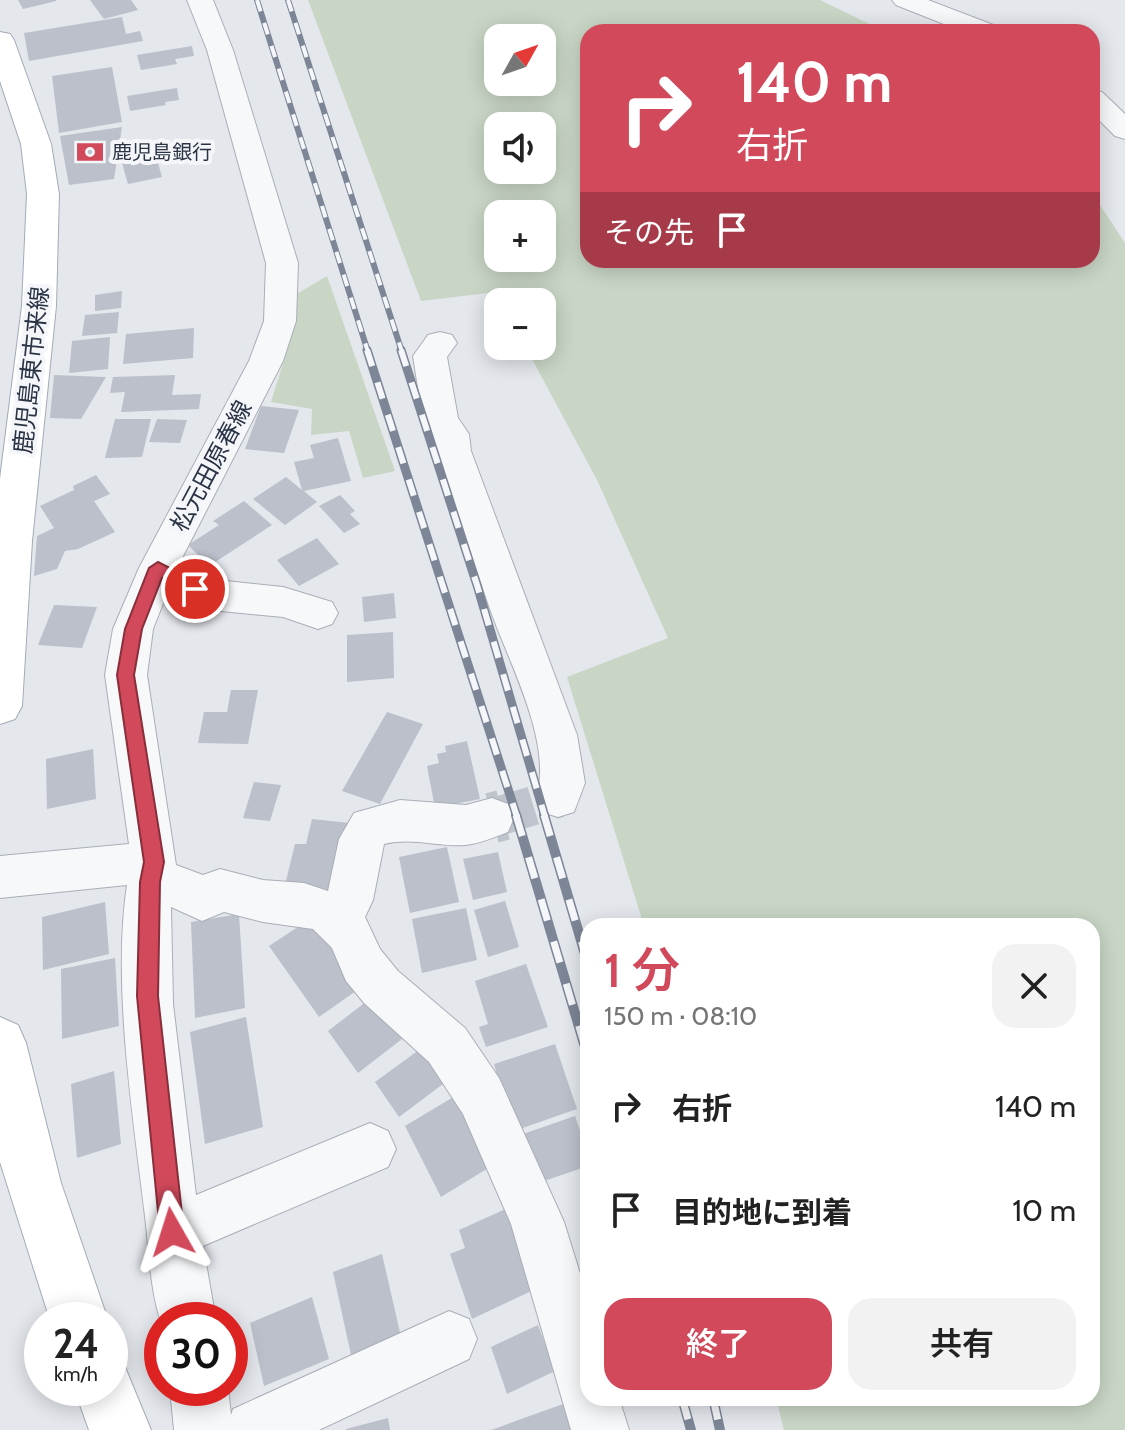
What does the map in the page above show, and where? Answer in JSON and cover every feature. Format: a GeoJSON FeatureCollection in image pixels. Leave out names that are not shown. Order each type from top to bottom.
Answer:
{"type":"FeatureCollection","features":[{"type":"Feature","properties":{"kind":"main road","name":"鹿児島東市来線"},"geometry":{"type":"LineString","coordinates":[[0,40],[36,144],[43,194],[39,306],[12,541],[0,706]]}},
{"type":"Feature","properties":{"kind":"main road"},"geometry":{"type":"LineString","coordinates":[[0,1043],[22,1142],[49,1237],[72,1302]]}},
{"type":"Feature","properties":{"kind":"main road"},"geometry":{"type":"LineString","coordinates":[[111,1406],[120,1430]]}},
{"type":"Feature","properties":{"kind":"street","name":"松元田原春線"},"geometry":{"type":"LineString","coordinates":[[185,1302],[172,1232],[147,996],[152,872],[126,675],[133,629],[158,568],[266,361],[280,321],[283,295],[282,263],[220,50],[200,0]]}},
{"type":"Feature","properties":{"kind":"street"},"geometry":{"type":"LineString","coordinates":[[905,0],[966,24]]}},
{"type":"Feature","properties":{"kind":"street"},"geometry":{"type":"LineString","coordinates":[[1100,106],[1125,130]]}},
{"type":"Feature","properties":{"kind":"street"},"geometry":{"type":"LineString","coordinates":[[440,343],[430,356],[441,420],[451,434],[453,451],[554,728],[563,779],[563,791],[558,798]]}},
{"type":"Feature","properties":{"kind":"street"},"geometry":{"type":"LineString","coordinates":[[158,568],[211,595],[283,602],[318,613]]}},
{"type":"Feature","properties":{"kind":"street"},"geometry":{"type":"LineString","coordinates":[[338,923],[350,900],[361,839],[370,827],[400,820],[466,825],[492,818]]}},
{"type":"Feature","properties":{"kind":"street"},"geometry":{"type":"LineString","coordinates":[[0,877],[152,872],[202,900],[220,890],[263,901],[304,905],[328,913],[349,933],[363,965],[381,987],[447,1045],[481,1096],[537,1222],[580,1364]]}},
{"type":"Feature","properties":{"kind":"street"},"geometry":{"type":"LineString","coordinates":[[172,1232],[370,1149]]}},
{"type":"Feature","properties":{"kind":"street"},"geometry":{"type":"LineString","coordinates":[[254,1430],[449,1339]]}},
{"type":"Feature","properties":{"kind":"street"},"geometry":{"type":"LineString","coordinates":[[201,1406],[203,1430]]}},
{"type":"Feature","properties":{"kind":"street"},"geometry":{"type":"LineString","coordinates":[[592,1406],[600,1430]]}},
{"type":"Feature","properties":{"kind":"green space"},"geometry":{"type":"Polygon","coordinates":[[[308,0],[820,0],[870,24],[580,24],[580,268],[1100,268],[1100,205],[1125,243],[1125,1430],[784,1430],[778,1406],[1100,1406],[1100,918],[642,918],[567,677],[668,638],[597,480],[533,360],[556,360],[556,288],[484,288],[484,293],[421,301],[308,0]]]}},
{"type":"Feature","properties":{"kind":"green space"},"geometry":{"type":"Polygon","coordinates":[[[327,276],[395,471],[363,478],[349,431],[311,435],[312,409],[271,402],[285,357],[295,295],[327,276]]]}},
{"type":"Feature","properties":{"kind":"building"},"geometry":{"type":"Polygon","coordinates":[[[18,0],[56,0],[56,1],[23,9],[18,0]]]}},
{"type":"Feature","properties":{"kind":"building"},"geometry":{"type":"Polygon","coordinates":[[[90,0],[131,0],[138,10],[104,19],[90,0]]]}},
{"type":"Feature","properties":{"kind":"building"},"geometry":{"type":"Polygon","coordinates":[[[122,17],[126,34],[140,31],[143,41],[29,61],[24,33],[122,17]]]}},
{"type":"Feature","properties":{"kind":"building"},"geometry":{"type":"Polygon","coordinates":[[[192,46],[194,56],[175,59],[177,64],[141,70],[137,55],[192,46]]]}},
{"type":"Feature","properties":{"kind":"building"},"geometry":{"type":"Polygon","coordinates":[[[112,67],[122,122],[59,133],[52,76],[112,67]]]}},
{"type":"Feature","properties":{"kind":"building"},"geometry":{"type":"Polygon","coordinates":[[[177,88],[179,100],[130,111],[127,96],[177,88]]]}},
{"type":"Feature","properties":{"kind":"building","name":"鹿児島銀行"},"geometry":{"type":"Polygon","coordinates":[[[122,127],[114,179],[69,185],[60,136],[122,127]]]}},
{"type":"Feature","properties":{"kind":"building"},"geometry":{"type":"Polygon","coordinates":[[[154,149],[162,177],[128,184],[120,156],[154,149]]]}},
{"type":"Feature","properties":{"kind":"building"},"geometry":{"type":"Polygon","coordinates":[[[122,291],[121,308],[95,311],[95,295],[122,291]]]}},
{"type":"Feature","properties":{"kind":"building"},"geometry":{"type":"Polygon","coordinates":[[[119,312],[117,333],[82,336],[85,315],[119,312]]]}},
{"type":"Feature","properties":{"kind":"building"},"geometry":{"type":"Polygon","coordinates":[[[194,328],[193,358],[123,364],[126,334],[194,328]]]}},
{"type":"Feature","properties":{"kind":"building"},"geometry":{"type":"Polygon","coordinates":[[[110,337],[108,369],[69,373],[72,341],[110,337]]]}},
{"type":"Feature","properties":{"kind":"building"},"geometry":{"type":"Polygon","coordinates":[[[54,375],[106,377],[81,419],[50,418],[54,375]]]}},
{"type":"Feature","properties":{"kind":"building"},"geometry":{"type":"Polygon","coordinates":[[[175,375],[172,395],[201,394],[199,409],[121,412],[125,392],[110,393],[113,377],[175,375]]]}},
{"type":"Feature","properties":{"kind":"building"},"geometry":{"type":"Polygon","coordinates":[[[261,406],[299,410],[284,453],[245,449],[261,406]]]}},
{"type":"Feature","properties":{"kind":"building"},"geometry":{"type":"Polygon","coordinates":[[[115,419],[151,419],[142,457],[105,458],[115,419]]]}},
{"type":"Feature","properties":{"kind":"building"},"geometry":{"type":"Polygon","coordinates":[[[157,419],[187,420],[180,443],[149,442],[157,419]]]}},
{"type":"Feature","properties":{"kind":"building"},"geometry":{"type":"Polygon","coordinates":[[[338,438],[351,481],[304,491],[317,502],[285,525],[253,499],[286,477],[302,490],[294,462],[314,458],[310,445],[338,438]]]}},
{"type":"Feature","properties":{"kind":"building"},"geometry":{"type":"Polygon","coordinates":[[[96,475],[110,494],[94,501],[115,532],[78,549],[65,551],[57,569],[34,576],[37,536],[54,528],[40,506],[74,490],[73,486],[96,475]]]}},
{"type":"Feature","properties":{"kind":"building"},"geometry":{"type":"Polygon","coordinates":[[[340,495],[355,511],[350,514],[360,524],[344,533],[319,506],[340,495]]]}},
{"type":"Feature","properties":{"kind":"building"},"geometry":{"type":"Polygon","coordinates":[[[244,501],[272,525],[209,566],[188,545],[219,525],[213,521],[244,501]]]}},
{"type":"Feature","properties":{"kind":"building"},"geometry":{"type":"Polygon","coordinates":[[[317,538],[339,564],[299,586],[277,560],[317,538]]]}},
{"type":"Feature","properties":{"kind":"building"},"geometry":{"type":"Polygon","coordinates":[[[394,593],[396,618],[364,622],[362,597],[394,593]]]}},
{"type":"Feature","properties":{"kind":"building"},"geometry":{"type":"Polygon","coordinates":[[[54,605],[97,607],[82,648],[38,645],[54,605]]]}},
{"type":"Feature","properties":{"kind":"building"},"geometry":{"type":"Polygon","coordinates":[[[393,632],[394,678],[347,682],[347,635],[393,632]]]}},
{"type":"Feature","properties":{"kind":"building"},"geometry":{"type":"Polygon","coordinates":[[[231,690],[258,690],[248,744],[198,743],[204,712],[227,712],[231,690]]]}},
{"type":"Feature","properties":{"kind":"building"},"geometry":{"type":"Polygon","coordinates":[[[387,712],[423,724],[380,804],[342,791],[387,712]]]}},
{"type":"Feature","properties":{"kind":"building"},"geometry":{"type":"Polygon","coordinates":[[[467,741],[480,799],[435,808],[427,766],[439,763],[437,754],[446,752],[445,746],[467,741]]]}},
{"type":"Feature","properties":{"kind":"building"},"geometry":{"type":"Polygon","coordinates":[[[93,749],[96,799],[47,809],[46,759],[93,749]]]}},
{"type":"Feature","properties":{"kind":"building"},"geometry":{"type":"Polygon","coordinates":[[[254,782],[281,785],[270,821],[243,818],[254,782]]]}},
{"type":"Feature","properties":{"kind":"building"},"geometry":{"type":"Polygon","coordinates":[[[312,819],[350,823],[335,898],[283,893],[295,844],[306,844],[312,819]]]}},
{"type":"Feature","properties":{"kind":"building"},"geometry":{"type":"Polygon","coordinates":[[[447,847],[459,902],[410,913],[399,857],[447,847]]]}},
{"type":"Feature","properties":{"kind":"building"},"geometry":{"type":"Polygon","coordinates":[[[498,852],[507,892],[473,900],[463,859],[498,852]]]}},
{"type":"Feature","properties":{"kind":"building"},"geometry":{"type":"Polygon","coordinates":[[[505,901],[519,947],[488,957],[474,910],[505,901]]]}},
{"type":"Feature","properties":{"kind":"building"},"geometry":{"type":"Polygon","coordinates":[[[105,902],[109,954],[43,970],[42,917],[105,902]]]}},
{"type":"Feature","properties":{"kind":"building"},"geometry":{"type":"Polygon","coordinates":[[[466,908],[477,960],[422,973],[412,919],[466,908]]]}},
{"type":"Feature","properties":{"kind":"building"},"geometry":{"type":"Polygon","coordinates":[[[239,914],[245,1008],[195,1018],[191,922],[239,914]]]}},
{"type":"Feature","properties":{"kind":"building"},"geometry":{"type":"Polygon","coordinates":[[[313,917],[363,986],[319,1017],[269,946],[313,917]]]}},
{"type":"Feature","properties":{"kind":"building"},"geometry":{"type":"Polygon","coordinates":[[[115,958],[119,1026],[62,1039],[61,969],[115,958]]]}},
{"type":"Feature","properties":{"kind":"building"},"geometry":{"type":"Polygon","coordinates":[[[526,964],[548,1027],[486,1047],[479,1027],[488,1024],[475,981],[526,964]]]}},
{"type":"Feature","properties":{"kind":"building"},"geometry":{"type":"Polygon","coordinates":[[[371,998],[402,1039],[358,1073],[328,1031],[371,998]]]}},
{"type":"Feature","properties":{"kind":"building"},"geometry":{"type":"Polygon","coordinates":[[[246,1017],[263,1127],[205,1144],[190,1032],[246,1017]]]}},
{"type":"Feature","properties":{"kind":"building"},"geometry":{"type":"Polygon","coordinates":[[[555,1044],[577,1109],[514,1131],[494,1064],[555,1044]]]}},
{"type":"Feature","properties":{"kind":"building"},"geometry":{"type":"Polygon","coordinates":[[[423,1047],[447,1081],[399,1117],[375,1082],[423,1047]]]}},
{"type":"Feature","properties":{"kind":"building"},"geometry":{"type":"Polygon","coordinates":[[[114,1071],[121,1144],[77,1158],[71,1084],[114,1071]]]}},
{"type":"Feature","properties":{"kind":"building"},"geometry":{"type":"Polygon","coordinates":[[[460,1093],[498,1162],[441,1197],[405,1126],[460,1093]]]}},
{"type":"Feature","properties":{"kind":"building"},"geometry":{"type":"Polygon","coordinates":[[[575,1116],[580,1131],[580,1169],[538,1183],[523,1134],[575,1116]]]}},
{"type":"Feature","properties":{"kind":"building"},"geometry":{"type":"Polygon","coordinates":[[[510,1207],[540,1287],[472,1319],[450,1254],[465,1248],[459,1230],[510,1207]]]}},
{"type":"Feature","properties":{"kind":"building"},"geometry":{"type":"Polygon","coordinates":[[[382,1254],[401,1337],[351,1355],[333,1272],[382,1254]]]}},
{"type":"Feature","properties":{"kind":"building"},"geometry":{"type":"Polygon","coordinates":[[[312,1297],[329,1359],[264,1386],[250,1323],[312,1297]]]}},
{"type":"Feature","properties":{"kind":"building"},"geometry":{"type":"Polygon","coordinates":[[[538,1325],[555,1371],[507,1394],[491,1347],[538,1325]]]}},
{"type":"Feature","properties":{"kind":"building"},"geometry":{"type":"Polygon","coordinates":[[[577,1399],[586,1430],[491,1430],[577,1399]]]}},
{"type":"Feature","properties":{"kind":"building"},"geometry":{"type":"Polygon","coordinates":[[[388,1418],[390,1430],[346,1430],[346,1429],[388,1418]]]}},
{"type":"Feature","properties":{"kind":"tunnel"},"geometry":{"type":"LineString","coordinates":[[499,816],[558,798]]}},
{"type":"Feature","properties":{"kind":"tunnel"},"geometry":{"type":"LineString","coordinates":[[499,816],[503,815]]}},
{"type":"Feature","properties":{"kind":"tunnel"},"geometry":{"type":"LineString","coordinates":[[492,818],[499,816]]}},
{"type":"Feature","properties":{"kind":"railway"},"geometry":{"type":"LineString","coordinates":[[257,0],[368,352]]}},
{"type":"Feature","properties":{"kind":"railway"},"geometry":{"type":"LineString","coordinates":[[288,0],[402,352]]}},
{"type":"Feature","properties":{"kind":"railway"},"geometry":{"type":"LineString","coordinates":[[367,350],[517,817]]}},
{"type":"Feature","properties":{"kind":"railway"},"geometry":{"type":"LineString","coordinates":[[401,350],[477,585],[545,817]]}},
{"type":"Feature","properties":{"kind":"railway"},"geometry":{"type":"LineString","coordinates":[[516,815],[580,1030]]}},
{"type":"Feature","properties":{"kind":"railway"},"geometry":{"type":"LineString","coordinates":[[544,815],[580,937]]}},
{"type":"Feature","properties":{"kind":"railway"},"geometry":{"type":"LineString","coordinates":[[684,1406],[691,1430]]}},
{"type":"Feature","properties":{"kind":"railway"},"geometry":{"type":"LineString","coordinates":[[715,1406],[720,1430]]}},
{"type":"Feature","properties":{"kind":"place","name":"鹿児島銀行"},"geometry":{"type":"Point","coordinates":[90,152]}},
{"type":"Feature","properties":{"kind":"route"},"geometry":{"type":"LineString","coordinates":[[172,1232],[147,996],[150,882],[154,862],[126,675],[133,629],[158,568],[195,589]]}}]}
